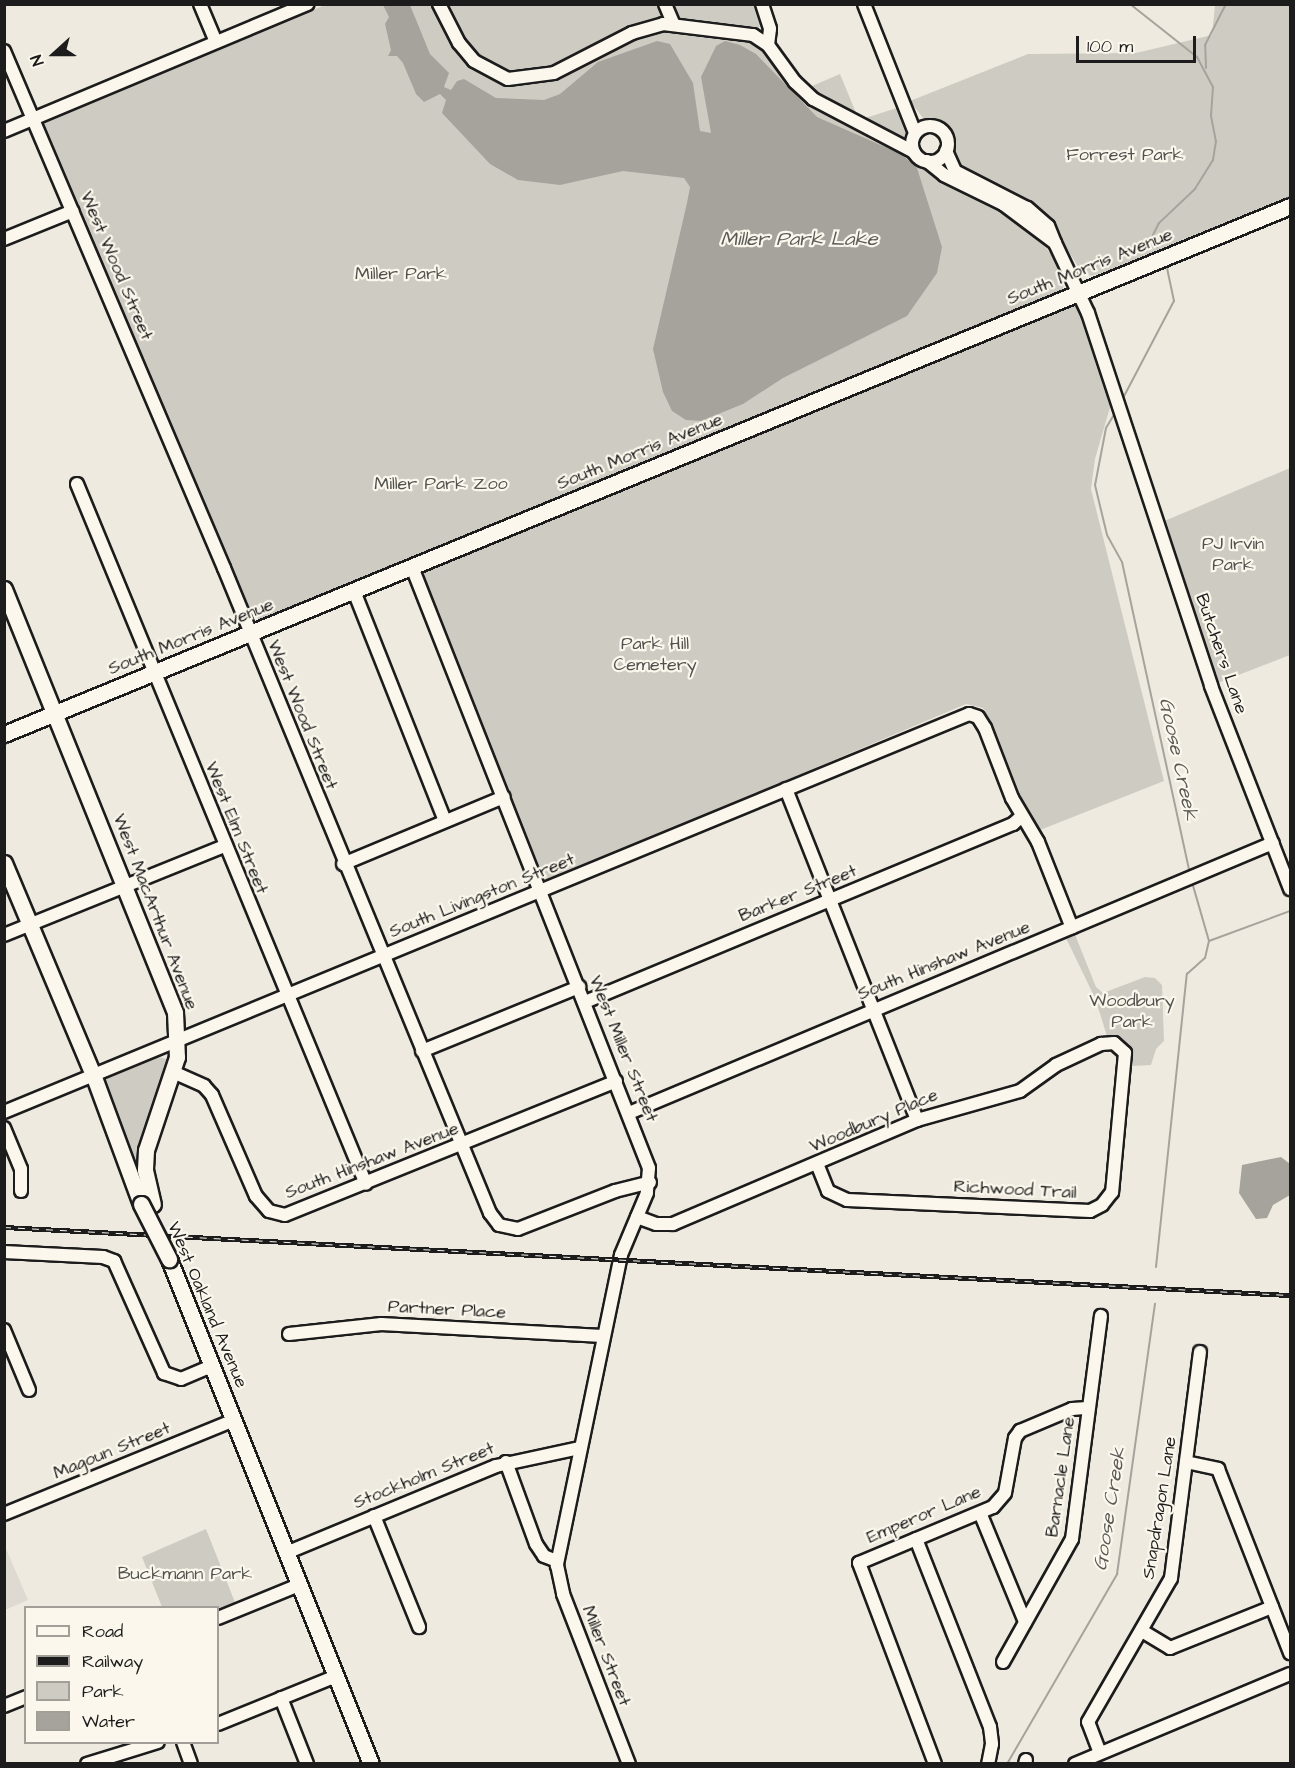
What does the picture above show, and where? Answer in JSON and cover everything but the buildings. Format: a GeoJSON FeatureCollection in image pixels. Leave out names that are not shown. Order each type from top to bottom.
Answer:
{"type":"FeatureCollection","features":[{"type":"Feature","properties":{"kind":"main road","name":"South Morris Avenue"},"geometry":{"type":"LineString","coordinates":[[4,734],[1290,206]]}},
{"type":"Feature","properties":{"kind":"main road","name":"West MacArthur Avenue"},"geometry":{"type":"LineString","coordinates":[[4,588],[170,996],[178,1042],[173,1072],[146,1150],[145,1170],[147,1204],[169,1260]]}},
{"type":"Feature","properties":{"kind":"main road"},"geometry":{"type":"LineString","coordinates":[[4,862],[147,1204]]}},
{"type":"Feature","properties":{"kind":"main road","name":"West Oakland Avenue"},"geometry":{"type":"LineString","coordinates":[[169,1260],[371,1764]]}},
{"type":"Feature","properties":{"kind":"street"},"geometry":{"type":"LineString","coordinates":[[200,4],[216,42]]}},
{"type":"Feature","properties":{"kind":"street"},"geometry":{"type":"LineString","coordinates":[[4,131],[307,4]]}},
{"type":"Feature","properties":{"kind":"street"},"geometry":{"type":"LineString","coordinates":[[439,4],[459,43],[474,61],[508,79],[554,73],[632,33],[673,23],[744,33],[768,45],[795,82],[813,99],[886,136],[914,152],[944,175],[1030,221],[1055,243]]}},
{"type":"Feature","properties":{"kind":"street"},"geometry":{"type":"LineString","coordinates":[[665,4],[673,23]]}},
{"type":"Feature","properties":{"kind":"street"},"geometry":{"type":"LineString","coordinates":[[762,4],[770,29],[768,45]]}},
{"type":"Feature","properties":{"kind":"street"},"geometry":{"type":"LineString","coordinates":[[864,4],[906,107],[915,134],[914,152]]}},
{"type":"Feature","properties":{"kind":"street","name":"West Wood Street"},"geometry":{"type":"LineString","coordinates":[[4,51],[250,634],[490,1213],[499,1225],[518,1229],[626,1187],[650,1182]]}},
{"type":"Feature","properties":{"kind":"street"},"geometry":{"type":"LineString","coordinates":[[906,107],[927,126],[943,132],[946,151],[938,159],[927,161]]}},
{"type":"Feature","properties":{"kind":"street"},"geometry":{"type":"LineString","coordinates":[[886,136],[915,134],[927,126]]}},
{"type":"Feature","properties":{"kind":"street","name":"Butchers Lane"},"geometry":{"type":"LineString","coordinates":[[946,151],[956,171],[1027,208],[1048,226],[1080,292],[1120,404],[1211,686],[1290,889]]}},
{"type":"Feature","properties":{"kind":"street"},"geometry":{"type":"LineString","coordinates":[[4,239],[73,211]]}},
{"type":"Feature","properties":{"kind":"street","name":"West Elm Street"},"geometry":{"type":"LineString","coordinates":[[76,484],[224,846],[366,1184]]}},
{"type":"Feature","properties":{"kind":"street","name":"West Miller Street"},"geometry":{"type":"LineString","coordinates":[[412,567],[629,1113],[648,1163],[650,1182]]}},
{"type":"Feature","properties":{"kind":"street"},"geometry":{"type":"LineString","coordinates":[[354,591],[445,821]]}},
{"type":"Feature","properties":{"kind":"street","name":"South Livingston Street"},"geometry":{"type":"LineString","coordinates":[[4,1112],[287,998],[962,715],[973,714],[985,728],[1022,816]]}},
{"type":"Feature","properties":{"kind":"street"},"geometry":{"type":"LineString","coordinates":[[786,789],[917,1120]]}},
{"type":"Feature","properties":{"kind":"street"},"geometry":{"type":"LineString","coordinates":[[344,864],[504,797]]}},
{"type":"Feature","properties":{"kind":"street"},"geometry":{"type":"LineString","coordinates":[[1022,816],[1038,842],[1072,928]]}},
{"type":"Feature","properties":{"kind":"street","name":"Barker Street"},"geometry":{"type":"LineString","coordinates":[[585,1002],[1013,824],[1022,816]]}},
{"type":"Feature","properties":{"kind":"street","name":"South Hinshaw Avenue"},"geometry":{"type":"LineString","coordinates":[[629,1113],[1273,843]]}},
{"type":"Feature","properties":{"kind":"street"},"geometry":{"type":"LineString","coordinates":[[4,935],[224,846]]}},
{"type":"Feature","properties":{"kind":"street"},"geometry":{"type":"LineString","coordinates":[[422,1052],[579,987]]}},
{"type":"Feature","properties":{"kind":"street","name":"Woodbury Place"},"geometry":{"type":"LineString","coordinates":[[637,1217],[656,1224],[673,1224],[917,1120],[958,1105],[984,1103],[1020,1091],[1056,1065],[1101,1044],[1114,1042],[1120,1047]]}},
{"type":"Feature","properties":{"kind":"street","name":"Richwood Trail"},"geometry":{"type":"LineString","coordinates":[[817,1164],[828,1191],[847,1200],[1090,1211],[1102,1206],[1112,1192],[1126,1062],[1120,1047]]}},
{"type":"Feature","properties":{"kind":"street","name":"South Hinshaw Avenue"},"geometry":{"type":"LineString","coordinates":[[173,1072],[204,1086],[212,1095],[256,1196],[269,1211],[290,1214],[462,1146],[616,1081]]}},
{"type":"Feature","properties":{"kind":"street"},"geometry":{"type":"LineString","coordinates":[[4,1128],[21,1169],[21,1191]]}},
{"type":"Feature","properties":{"kind":"street"},"geometry":{"type":"LineString","coordinates":[[506,1462],[539,1551],[557,1561],[621,1256],[650,1182]]}},
{"type":"Feature","properties":{"kind":"street"},"geometry":{"type":"LineString","coordinates":[[4,1252],[103,1257],[114,1262],[164,1373],[181,1379],[212,1366]]}},
{"type":"Feature","properties":{"kind":"street","name":"Barnacle Lane"},"geometry":{"type":"LineString","coordinates":[[1003,1662],[1072,1539],[1101,1316]]}},
{"type":"Feature","properties":{"kind":"street","name":"Partner Place"},"geometry":{"type":"LineString","coordinates":[[289,1334],[381,1324],[603,1336]]}},
{"type":"Feature","properties":{"kind":"street"},"geometry":{"type":"LineString","coordinates":[[4,1330],[29,1390]]}},
{"type":"Feature","properties":{"kind":"street","name":"Snapdragon Lane"},"geometry":{"type":"LineString","coordinates":[[1100,1753],[1088,1722],[1171,1578],[1200,1352]]}},
{"type":"Feature","properties":{"kind":"street","name":"Emperor Lane"},"geometry":{"type":"LineString","coordinates":[[935,1764],[859,1563],[981,1515],[1005,1493],[1015,1438],[1020,1431],[1072,1409],[1088,1408]]}},
{"type":"Feature","properties":{"kind":"street","name":"Magoun Street"},"geometry":{"type":"LineString","coordinates":[[4,1515],[234,1420]]}},
{"type":"Feature","properties":{"kind":"street","name":"Stockholm Street"},"geometry":{"type":"LineString","coordinates":[[286,1552],[506,1462],[580,1448]]}},
{"type":"Feature","properties":{"kind":"street"},"geometry":{"type":"LineString","coordinates":[[1186,1462],[1218,1468],[1290,1653]]}},
{"type":"Feature","properties":{"kind":"street"},"geometry":{"type":"LineString","coordinates":[[981,1515],[1025,1622]]}},
{"type":"Feature","properties":{"kind":"street"},"geometry":{"type":"LineString","coordinates":[[374,1516],[418,1627]]}},
{"type":"Feature","properties":{"kind":"street"},"geometry":{"type":"LineString","coordinates":[[916,1539],[990,1727],[992,1744],[988,1764]]}},
{"type":"Feature","properties":{"kind":"street","name":"Miller Street"},"geometry":{"type":"LineString","coordinates":[[557,1561],[563,1594],[629,1764]]}},
{"type":"Feature","properties":{"kind":"street"},"geometry":{"type":"LineString","coordinates":[[219,1618],[299,1585]]}},
{"type":"Feature","properties":{"kind":"street"},"geometry":{"type":"LineString","coordinates":[[1142,1631],[1170,1648],[1272,1607]]}},
{"type":"Feature","properties":{"kind":"street"},"geometry":{"type":"LineString","coordinates":[[1075,1764],[1290,1674]]}},
{"type":"Feature","properties":{"kind":"street"},"geometry":{"type":"LineString","coordinates":[[219,1724],[336,1676]]}},
{"type":"Feature","properties":{"kind":"street"},"geometry":{"type":"LineString","coordinates":[[4,1706],[24,1698]]}},
{"type":"Feature","properties":{"kind":"street"},"geometry":{"type":"LineString","coordinates":[[280,1698],[307,1764]]}},
{"type":"Feature","properties":{"kind":"street"},"geometry":{"type":"LineString","coordinates":[[87,1764],[155,1744]]}},
{"type":"Feature","properties":{"kind":"street"},"geometry":{"type":"LineString","coordinates":[[183,1744],[191,1764]]}},
{"type":"Feature","properties":{"kind":"shaded area"},"geometry":{"type":"Polygon","coordinates":[[[4,1544],[28,1600],[5,1610],[4,1610],[4,1544]]]}},
{"type":"Feature","properties":{"kind":"green space","name":"Miller Park"},"geometry":{"type":"Polygon","coordinates":[[[325,5],[756,5],[762,18],[755,41],[798,92],[840,74],[859,120],[900,107],[909,131],[906,153],[941,182],[995,204],[1027,225],[1056,260],[1064,279],[1063,291],[261,621],[249,611],[43,125],[46,119],[325,5]]]}},
{"type":"Feature","properties":{"kind":"green space","name":"Forrest Park"},"geometry":{"type":"Polygon","coordinates":[[[1215,5],[1290,5],[1290,196],[1102,273],[1091,276],[1082,273],[1056,231],[1015,195],[961,170],[952,158],[956,144],[948,127],[923,118],[910,101],[1028,54],[1136,53],[1212,35],[1215,5]]]}},
{"type":"Feature","properties":{"kind":"green space","name":"Park Hill Cemetery"},"geometry":{"type":"Polygon","coordinates":[[[1072,304],[1082,311],[1111,404],[1095,459],[1091,489],[1164,781],[1040,830],[1024,805],[983,708],[966,704],[549,881],[543,877],[423,575],[426,571],[1072,304]]]}},
{"type":"Feature","properties":{"kind":"green space","name":"PJ Irvin Park"},"geometry":{"type":"Polygon","coordinates":[[[1290,468],[1290,655],[1215,684],[1162,522],[1290,468]]]}},
{"type":"Feature","properties":{"kind":"green space","name":"Woodbury Park"},"geometry":{"type":"Polygon","coordinates":[[[1074,932],[1096,987],[1103,993],[1145,977],[1155,978],[1162,985],[1164,1041],[1156,1049],[1151,1065],[1132,1066],[1132,1054],[1124,1043],[1107,1036],[1095,998],[1065,936],[1074,932]]]}},
{"type":"Feature","properties":{"kind":"green space"},"geometry":{"type":"Polygon","coordinates":[[[158,1057],[167,1059],[169,1066],[143,1134],[142,1188],[104,1084],[107,1078],[158,1057]]]}},
{"type":"Feature","properties":{"kind":"green space","name":"Buckmann Park"},"geometry":{"type":"Polygon","coordinates":[[[206,1529],[236,1605],[219,1612],[219,1606],[162,1606],[142,1557],[206,1529]]]}},
{"type":"Feature","properties":{"kind":"water","name":"Miller Park Lake"},"geometry":{"type":"Polygon","coordinates":[[[383,5],[410,5],[430,54],[449,73],[444,87],[451,90],[457,81],[464,79],[496,98],[544,100],[560,94],[598,62],[657,41],[670,44],[693,83],[700,131],[711,133],[701,77],[716,46],[725,41],[740,45],[756,54],[817,117],[901,154],[917,168],[942,247],[937,273],[907,316],[783,378],[743,404],[701,421],[686,420],[672,411],[663,392],[653,349],[690,187],[684,178],[623,171],[560,185],[518,180],[490,164],[442,113],[446,100],[440,94],[424,102],[416,94],[403,63],[397,56],[388,56],[391,50],[385,24],[389,17],[383,5]]]}},
{"type":"Feature","properties":{"kind":"water"},"geometry":{"type":"Polygon","coordinates":[[[1281,1157],[1290,1164],[1290,1195],[1273,1205],[1267,1218],[1256,1219],[1239,1193],[1242,1165],[1281,1157]]]}},
{"type":"Feature","properties":{"kind":"waterway","name":"Goose Creek"},"geometry":{"type":"LineString","coordinates":[[1130,4],[1197,57],[1213,87],[1211,116],[1216,141],[1213,160],[1195,189],[1159,223],[1153,235],[1157,247]]}},
{"type":"Feature","properties":{"kind":"waterway"},"geometry":{"type":"LineString","coordinates":[[1206,68],[1205,45],[1226,4]]}},
{"type":"Feature","properties":{"kind":"waterway","name":"Goose Creek"},"geometry":{"type":"LineString","coordinates":[[1122,400],[1174,301],[1167,269]]}},
{"type":"Feature","properties":{"kind":"waterway","name":"Goose Creek"},"geometry":{"type":"LineString","coordinates":[[1115,413],[1106,428],[1095,485],[1107,535],[1122,562],[1190,874]]}},
{"type":"Feature","properties":{"kind":"waterway","name":"Goose Creek"},"geometry":{"type":"LineString","coordinates":[[1156,1267],[1187,974],[1205,958],[1209,941],[1192,882]]}},
{"type":"Feature","properties":{"kind":"waterway"},"geometry":{"type":"LineString","coordinates":[[1209,941],[1290,911]]}},
{"type":"Feature","properties":{"kind":"waterway","name":"Goose Creek"},"geometry":{"type":"LineString","coordinates":[[1007,1764],[1117,1574],[1155,1304]]}},
{"type":"Feature","properties":{"kind":"railway"},"geometry":{"type":"LineString","coordinates":[[4,1227],[1290,1295]]}},
{"type":"Feature","properties":{"kind":"park label","name":"Miller Park Zoo"},"geometry":{"type":"Point","coordinates":[441,484]}}]}
